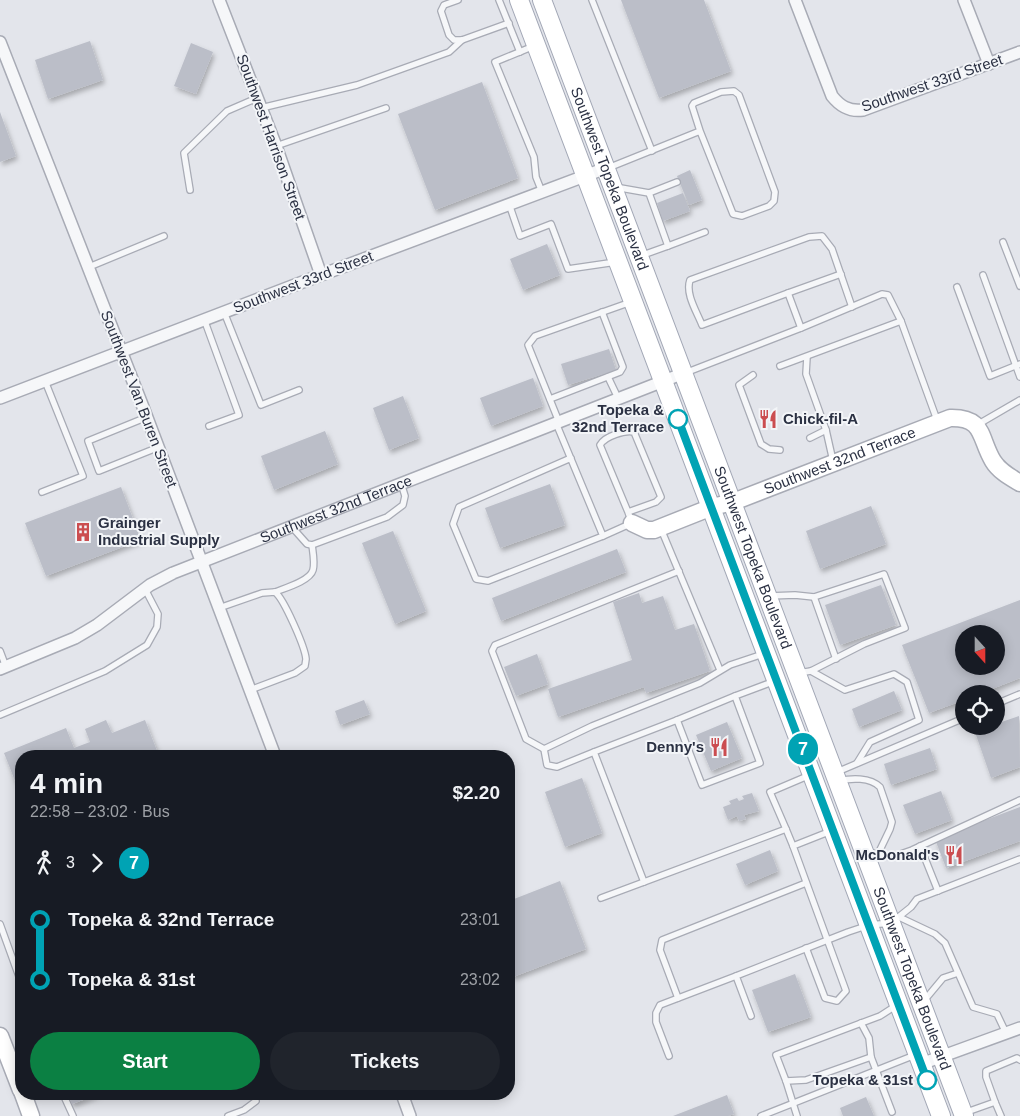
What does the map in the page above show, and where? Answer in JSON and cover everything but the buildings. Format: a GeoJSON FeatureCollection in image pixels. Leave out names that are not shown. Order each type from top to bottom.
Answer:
{"type":"FeatureCollection","features":[{"type":"Feature","properties":{"kind":"main road","name":"Southwest Topeka Boulevard"},"geometry":{"type":"LineString","coordinates":[[519,0],[528,49],[586,176],[941,1116]]}},
{"type":"Feature","properties":{"kind":"main road","name":"Southwest Topeka Boulevard"},"geometry":{"type":"LineString","coordinates":[[542,0],[768,596],[804,672],[837,777],[871,853],[922,1003],[964,1115]]}},
{"type":"Feature","properties":{"kind":"main road"},"geometry":{"type":"LineString","coordinates":[[777,680],[804,672]]}},
{"type":"Feature","properties":{"kind":"main road"},"geometry":{"type":"LineString","coordinates":[[813,777],[837,777]]}},
{"type":"Feature","properties":{"kind":"street","name":"Southwest Harrison Street"},"geometry":{"type":"LineString","coordinates":[[219,0],[276,146],[321,274]]}},
{"type":"Feature","properties":{"kind":"street","name":"Southwest 33rd Street"},"geometry":{"type":"LineString","coordinates":[[795,0],[832,96],[844,107],[851,110],[863,110],[1020,52]]}},
{"type":"Feature","properties":{"kind":"street"},"geometry":{"type":"LineString","coordinates":[[964,0],[989,64]]}},
{"type":"Feature","properties":{"kind":"street","name":"Southwest Van Buren Street"},"geometry":{"type":"LineString","coordinates":[[0,42],[159,447],[273,750]]}},
{"type":"Feature","properties":{"kind":"street","name":"Southwest 33rd Street"},"geometry":{"type":"LineString","coordinates":[[0,398],[321,274],[606,168]]}},
{"type":"Feature","properties":{"kind":"street","name":"Southwest 32nd Terrace"},"geometry":{"type":"LineString","coordinates":[[3,668],[75,638],[97,625],[145,589],[173,573],[684,373]]}},
{"type":"Feature","properties":{"kind":"street","name":"Southwest 32nd Terrace"},"geometry":{"type":"LineString","coordinates":[[630,518],[647,530],[654,530],[712,507],[733,502],[950,418],[967,419],[976,426]]}},
{"type":"Feature","properties":{"kind":"street"},"geometry":{"type":"LineString","coordinates":[[976,426],[984,437],[990,455],[998,468],[1020,483]]}},
{"type":"Feature","properties":{"kind":"street"},"geometry":{"type":"LineString","coordinates":[[919,1059],[942,1058],[1020,1028]]}},
{"type":"Feature","properties":{"kind":"street"},"geometry":{"type":"LineString","coordinates":[[0,1036],[15,1075]]}},
{"type":"Feature","properties":{"kind":"street"},"geometry":{"type":"LineString","coordinates":[[25,1100],[31,1116]]}},
{"type":"Feature","properties":{"kind":"street"},"geometry":{"type":"LineString","coordinates":[[404,1100],[410,1116]]}},
{"type":"Feature","properties":{"kind":"lane"},"geometry":{"type":"LineString","coordinates":[[458,0],[444,5],[441,11],[449,35],[454,40],[462,40],[509,23]]}},
{"type":"Feature","properties":{"kind":"lane"},"geometry":{"type":"LineString","coordinates":[[499,0],[509,23],[528,49],[496,62],[534,157],[536,177],[542,192]]}},
{"type":"Feature","properties":{"kind":"lane"},"geometry":{"type":"LineString","coordinates":[[592,0],[652,150]]}},
{"type":"Feature","properties":{"kind":"lane"},"geometry":{"type":"LineString","coordinates":[[190,190],[184,153],[227,111],[259,103],[357,85],[449,52],[462,40]]}},
{"type":"Feature","properties":{"kind":"lane"},"geometry":{"type":"LineString","coordinates":[[734,91],[739,95],[776,192],[774,201],[769,206],[742,216],[733,214],[700,131],[692,106],[694,102],[722,92],[734,91]]}},
{"type":"Feature","properties":{"kind":"lane"},"geometry":{"type":"LineString","coordinates":[[276,146],[386,108]]}},
{"type":"Feature","properties":{"kind":"lane"},"geometry":{"type":"LineString","coordinates":[[606,168],[700,131]]}},
{"type":"Feature","properties":{"kind":"lane"},"geometry":{"type":"LineString","coordinates":[[613,186],[649,193],[677,182]]}},
{"type":"Feature","properties":{"kind":"lane"},"geometry":{"type":"LineString","coordinates":[[649,193],[668,246]]}},
{"type":"Feature","properties":{"kind":"lane"},"geometry":{"type":"LineString","coordinates":[[509,204],[520,236],[551,224],[568,269],[618,262]]}},
{"type":"Feature","properties":{"kind":"lane"},"geometry":{"type":"LineString","coordinates":[[639,256],[705,232]]}},
{"type":"Feature","properties":{"kind":"lane"},"geometry":{"type":"LineString","coordinates":[[89,267],[164,236]]}},
{"type":"Feature","properties":{"kind":"lane"},"geometry":{"type":"LineString","coordinates":[[841,274],[702,325],[688,285],[690,280],[702,275],[809,237],[822,236],[832,249],[841,274],[852,307]]}},
{"type":"Feature","properties":{"kind":"lane"},"geometry":{"type":"LineString","coordinates":[[1003,242],[1020,286]]}},
{"type":"Feature","properties":{"kind":"lane"},"geometry":{"type":"LineString","coordinates":[[983,276],[1018,365],[1020,376]]}},
{"type":"Feature","properties":{"kind":"lane"},"geometry":{"type":"LineString","coordinates":[[956,286],[990,376],[1018,365]]}},
{"type":"Feature","properties":{"kind":"lane"},"geometry":{"type":"LineString","coordinates":[[788,293],[800,328]]}},
{"type":"Feature","properties":{"kind":"lane"},"geometry":{"type":"LineString","coordinates":[[684,373],[882,294],[888,295],[901,321],[938,422]]}},
{"type":"Feature","properties":{"kind":"lane"},"geometry":{"type":"LineString","coordinates":[[603,536],[528,345],[535,336],[633,301]]}},
{"type":"Feature","properties":{"kind":"lane"},"geometry":{"type":"LineString","coordinates":[[224,312],[261,405],[298,390]]}},
{"type":"Feature","properties":{"kind":"lane"},"geometry":{"type":"LineString","coordinates":[[550,399],[620,372],[623,367],[602,312]]}},
{"type":"Feature","properties":{"kind":"lane"},"geometry":{"type":"LineString","coordinates":[[204,319],[238,415],[209,426]]}},
{"type":"Feature","properties":{"kind":"lane"},"geometry":{"type":"LineString","coordinates":[[780,366],[901,321]]}},
{"type":"Feature","properties":{"kind":"lane"},"geometry":{"type":"LineString","coordinates":[[808,357],[806,374],[826,430],[834,463]]}},
{"type":"Feature","properties":{"kind":"lane"},"geometry":{"type":"LineString","coordinates":[[753,375],[738,385],[761,444],[769,449],[780,450]]}},
{"type":"Feature","properties":{"kind":"lane"},"geometry":{"type":"LineString","coordinates":[[608,377],[618,398]]}},
{"type":"Feature","properties":{"kind":"lane"},"geometry":{"type":"LineString","coordinates":[[42,492],[83,476],[45,380]]}},
{"type":"Feature","properties":{"kind":"lane"},"geometry":{"type":"LineString","coordinates":[[976,426],[1020,400]]}},
{"type":"Feature","properties":{"kind":"lane"},"geometry":{"type":"LineString","coordinates":[[147,417],[88,441],[99,470],[159,447]]}},
{"type":"Feature","properties":{"kind":"lane"},"geometry":{"type":"LineString","coordinates":[[571,458],[459,506],[453,524],[476,579],[488,581],[603,536],[656,502],[661,497],[634,432],[628,430],[603,440],[600,445],[630,518]]}},
{"type":"Feature","properties":{"kind":"lane"},"geometry":{"type":"LineString","coordinates":[[810,438],[826,430]]}},
{"type":"Feature","properties":{"kind":"lane"},"geometry":{"type":"LineString","coordinates":[[291,526],[307,544],[312,546],[387,517],[403,505],[405,496],[401,483]]}},
{"type":"Feature","properties":{"kind":"lane"},"geometry":{"type":"LineString","coordinates":[[660,527],[720,670]]}},
{"type":"Feature","properties":{"kind":"lane"},"geometry":{"type":"LineString","coordinates":[[219,608],[262,592],[275,592],[308,578],[313,572],[314,565],[312,546]]}},
{"type":"Feature","properties":{"kind":"lane"},"geometry":{"type":"LineString","coordinates":[[544,749],[526,739],[492,651],[495,644],[679,571]]}},
{"type":"Feature","properties":{"kind":"lane"},"geometry":{"type":"LineString","coordinates":[[768,596],[795,595],[814,597],[884,574],[905,628],[864,644],[836,659],[804,672]]}},
{"type":"Feature","properties":{"kind":"lane"},"geometry":{"type":"LineString","coordinates":[[0,715],[105,672],[147,645],[157,628],[158,614],[145,589]]}},
{"type":"Feature","properties":{"kind":"lane"},"geometry":{"type":"LineString","coordinates":[[250,690],[305,666],[306,659],[298,635],[284,602],[275,592]]}},
{"type":"Feature","properties":{"kind":"lane"},"geometry":{"type":"LineString","coordinates":[[814,597],[836,659]]}},
{"type":"Feature","properties":{"kind":"lane"},"geometry":{"type":"LineString","coordinates":[[0,651],[3,668]]}},
{"type":"Feature","properties":{"kind":"lane"},"geometry":{"type":"LineString","coordinates":[[544,749],[592,726],[700,683],[730,665],[767,653]]}},
{"type":"Feature","properties":{"kind":"lane"},"geometry":{"type":"LineString","coordinates":[[804,672],[846,690],[894,674],[907,682],[919,720],[870,742],[857,763]]}},
{"type":"Feature","properties":{"kind":"lane"},"geometry":{"type":"LineString","coordinates":[[544,749],[547,765],[557,767],[777,680]]}},
{"type":"Feature","properties":{"kind":"lane"},"geometry":{"type":"LineString","coordinates":[[1005,700],[1020,694]]}},
{"type":"Feature","properties":{"kind":"lane"},"geometry":{"type":"LineString","coordinates":[[677,720],[702,785],[760,763],[735,696]]}},
{"type":"Feature","properties":{"kind":"lane"},"geometry":{"type":"LineString","coordinates":[[837,777],[857,763],[955,722]]}},
{"type":"Feature","properties":{"kind":"lane"},"geometry":{"type":"LineString","coordinates":[[594,752],[644,882]]}},
{"type":"Feature","properties":{"kind":"lane"},"geometry":{"type":"LineString","coordinates":[[806,948],[826,998],[837,1000],[846,991],[793,846],[770,792],[813,777]]}},
{"type":"Feature","properties":{"kind":"lane"},"geometry":{"type":"LineString","coordinates":[[837,777],[876,783],[880,787],[892,822],[890,829],[871,853],[892,857],[1020,800]]}},
{"type":"Feature","properties":{"kind":"lane"},"geometry":{"type":"LineString","coordinates":[[601,898],[786,829]]}},
{"type":"Feature","properties":{"kind":"lane"},"geometry":{"type":"LineString","coordinates":[[793,846],[833,830]]}},
{"type":"Feature","properties":{"kind":"lane"},"geometry":{"type":"LineString","coordinates":[[920,846],[938,891]]}},
{"type":"Feature","properties":{"kind":"lane"},"geometry":{"type":"LineString","coordinates":[[669,1056],[656,1022],[656,1013],[660,1005],[827,940],[869,925],[895,920],[911,907],[917,899],[1020,859]]}},
{"type":"Feature","properties":{"kind":"lane"},"geometry":{"type":"LineString","coordinates":[[678,998],[660,950],[662,940],[806,883]]}},
{"type":"Feature","properties":{"kind":"lane"},"geometry":{"type":"LineString","coordinates":[[895,920],[935,934],[945,943],[972,1007],[997,1014],[1006,1033]]}},
{"type":"Feature","properties":{"kind":"lane"},"geometry":{"type":"LineString","coordinates":[[0,924],[15,965]]}},
{"type":"Feature","properties":{"kind":"lane"},"geometry":{"type":"LineString","coordinates":[[922,1003],[943,978],[958,973]]}},
{"type":"Feature","properties":{"kind":"lane"},"geometry":{"type":"LineString","coordinates":[[736,976],[751,1016]]}},
{"type":"Feature","properties":{"kind":"lane"},"geometry":{"type":"LineString","coordinates":[[797,1116],[776,1055],[880,1016],[898,1004]]}},
{"type":"Feature","properties":{"kind":"lane"},"geometry":{"type":"LineString","coordinates":[[861,1023],[869,1038],[871,1057],[892,1112]]}},
{"type":"Feature","properties":{"kind":"lane"},"geometry":{"type":"LineString","coordinates":[[786,1081],[806,1080],[871,1057]]}},
{"type":"Feature","properties":{"kind":"lane"},"geometry":{"type":"LineString","coordinates":[[1001,1116],[986,1077],[986,1071],[1017,1058],[1020,1060]]}},
{"type":"Feature","properties":{"kind":"lane"},"geometry":{"type":"LineString","coordinates":[[761,1116],[876,1070],[919,1059]]}},
{"type":"Feature","properties":{"kind":"lane"},"geometry":{"type":"LineString","coordinates":[[66,1100],[73,1116]]}},
{"type":"Feature","properties":{"kind":"lane"},"geometry":{"type":"LineString","coordinates":[[228,1116],[244,1110],[256,1100]]}},
{"type":"Feature","properties":{"kind":"lane"},"geometry":{"type":"LineString","coordinates":[[964,1115],[995,1102]]}},
{"type":"Feature","properties":{"kind":"bus line","name":"7"},"geometry":{"type":"LineString","coordinates":[[678,419],[927,1080]]}},
{"type":"Feature","properties":{"kind":"place","name":"Topeka & 32nd Terrace"},"geometry":{"type":"Point","coordinates":[678,419]}},
{"type":"Feature","properties":{"kind":"place","name":"Chick-fil-A"},"geometry":{"type":"Point","coordinates":[768,419]}},
{"type":"Feature","properties":{"kind":"place","name":"Grainger Industrial Supply"},"geometry":{"type":"Point","coordinates":[83,532]}},
{"type":"Feature","properties":{"kind":"place","name":"Denny's"},"geometry":{"type":"Point","coordinates":[719,747]}},
{"type":"Feature","properties":{"kind":"place","name":"McDonald's"},"geometry":{"type":"Point","coordinates":[954,855]}},
{"type":"Feature","properties":{"kind":"place","name":"Topeka & 31st"},"geometry":{"type":"Point","coordinates":[927,1080]}}]}
